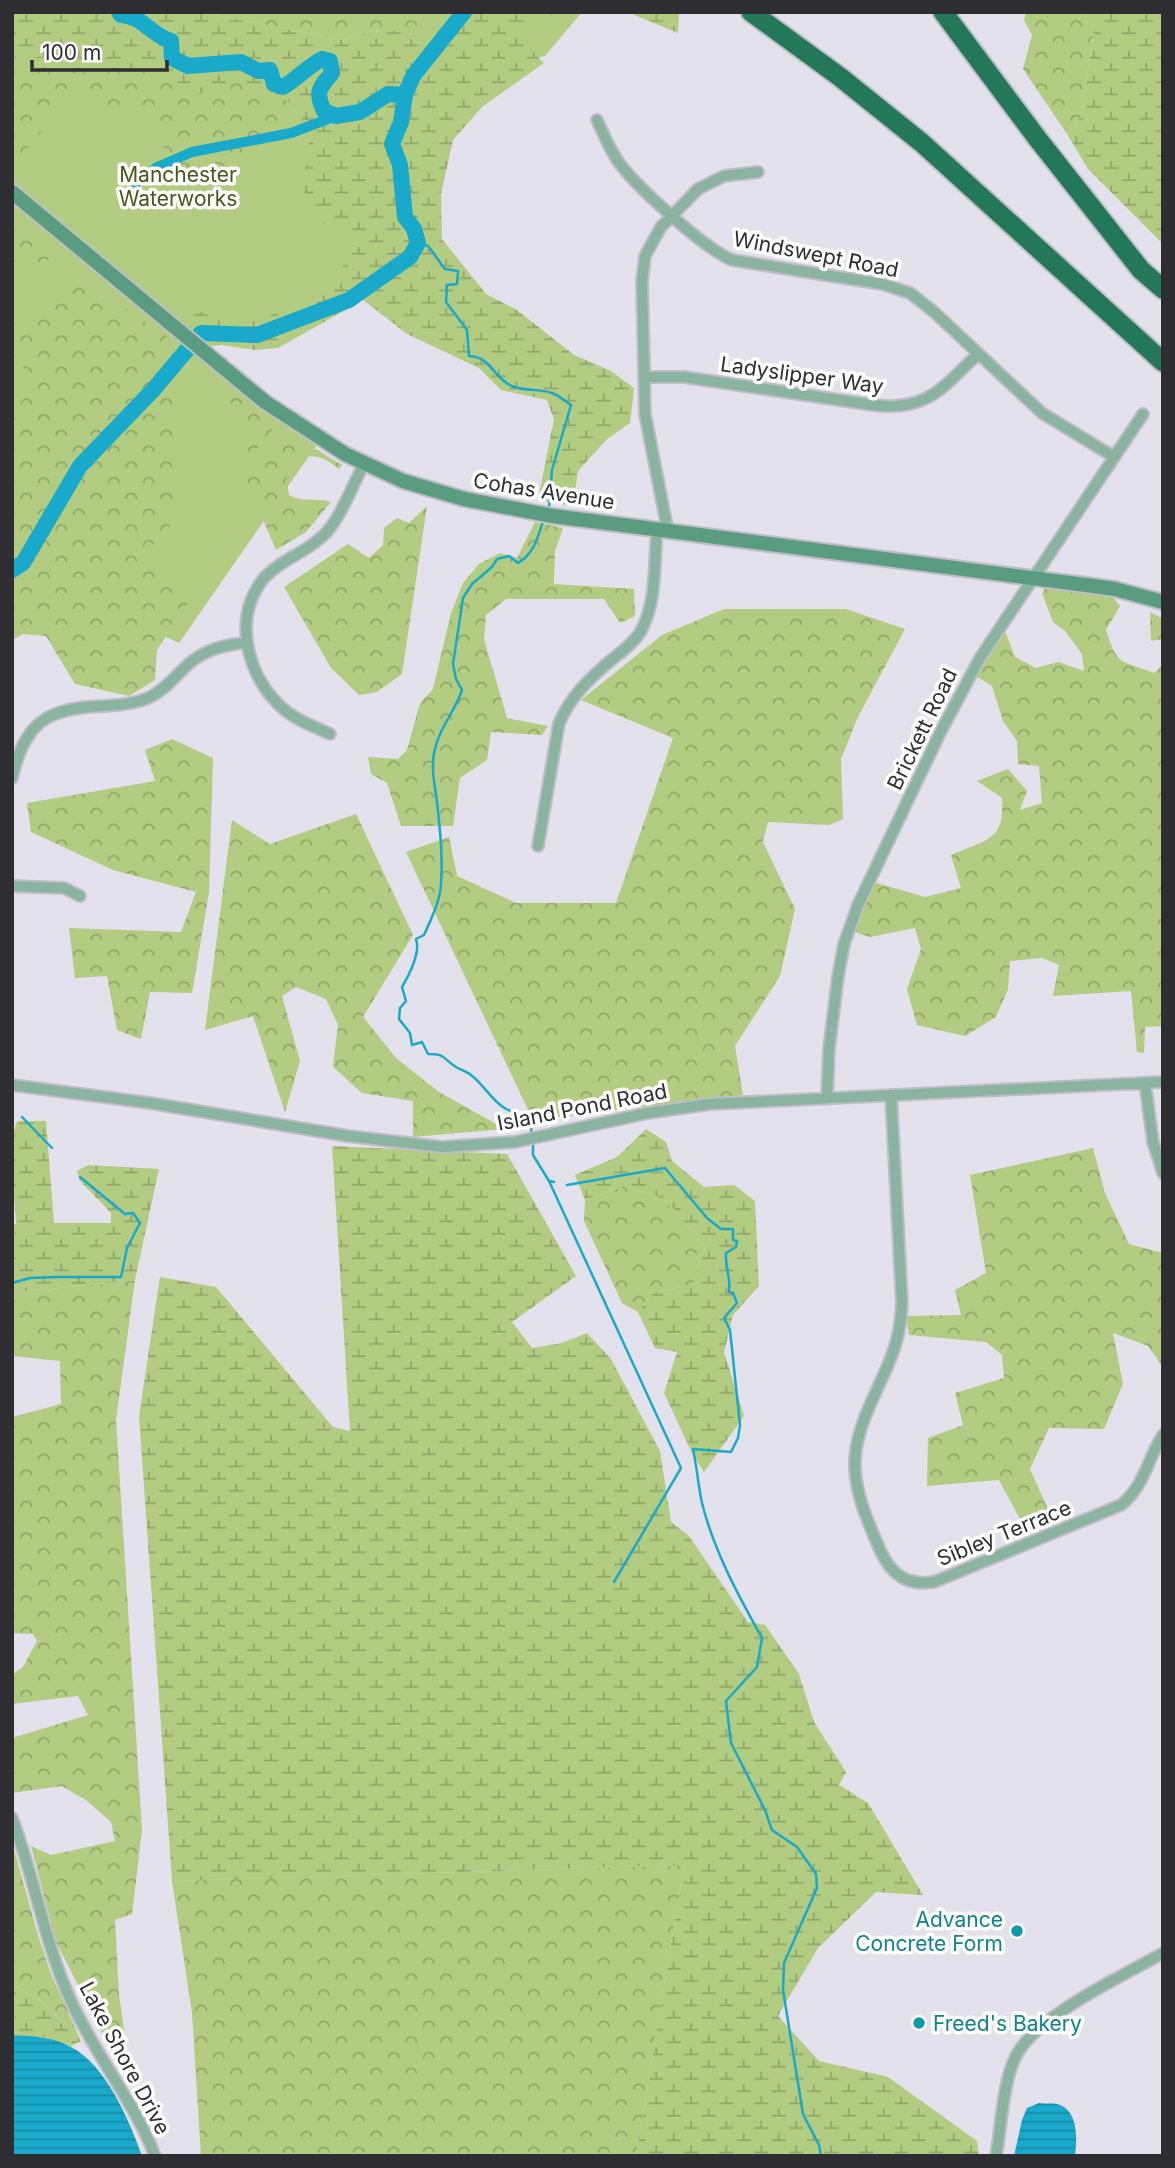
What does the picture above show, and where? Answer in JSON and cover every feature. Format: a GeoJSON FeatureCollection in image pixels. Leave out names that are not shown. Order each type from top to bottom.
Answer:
{"type":"FeatureCollection","features":[{"type":"Feature","properties":{"kind":"highway"},"geometry":{"type":"LineString","coordinates":[[751,12],[840,77],[922,143],[1163,362]]}},
{"type":"Feature","properties":{"kind":"highway"},"geometry":{"type":"LineString","coordinates":[[943,12],[1117,240],[1142,270],[1163,289]]}},
{"type":"Feature","properties":{"kind":"street","name":"Windswept Road"},"geometry":{"type":"LineString","coordinates":[[597,120],[619,162],[710,249],[732,260],[883,284],[910,293],[1042,413],[1114,457]]}},
{"type":"Feature","properties":{"kind":"street"},"geometry":{"type":"LineString","coordinates":[[538,846],[559,723],[578,690],[640,633],[651,602],[663,531],[646,426],[643,269],[654,236],[698,189],[733,174],[758,172]]}},
{"type":"Feature","properties":{"kind":"street","name":"Cohas Avenue"},"geometry":{"type":"LineString","coordinates":[[12,192],[197,348],[291,421],[364,464],[403,481],[464,499],[553,516],[1115,589],[1163,602]]}},
{"type":"Feature","properties":{"kind":"street","name":"Ladyslipper Way"},"geometry":{"type":"LineString","coordinates":[[644,377],[684,377],[901,407],[935,394],[978,354]]}},
{"type":"Feature","properties":{"kind":"street","name":"Brickett Road"},"geometry":{"type":"LineString","coordinates":[[827,1098],[829,1049],[838,976],[850,924],[954,704],[996,631],[1143,414]]}},
{"type":"Feature","properties":{"kind":"street"},"geometry":{"type":"LineString","coordinates":[[330,734],[299,719],[280,705],[253,666],[246,643],[247,621],[253,598],[262,581],[326,533],[364,464]]}},
{"type":"Feature","properties":{"kind":"street"},"geometry":{"type":"LineString","coordinates":[[12,778],[18,754],[29,733],[56,712],[75,707],[146,699],[159,693],[195,658],[224,645],[246,643]]}},
{"type":"Feature","properties":{"kind":"street"},"geometry":{"type":"LineString","coordinates":[[12,884],[64,888],[80,896]]}},
{"type":"Feature","properties":{"kind":"street","name":"Island Pond Road"},"geometry":{"type":"LineString","coordinates":[[12,1085],[150,1103],[348,1136],[442,1147],[515,1142],[678,1108],[741,1102],[1163,1082]]}},
{"type":"Feature","properties":{"kind":"street"},"geometry":{"type":"LineString","coordinates":[[1145,1083],[1153,1142],[1163,1173]]}},
{"type":"Feature","properties":{"kind":"street","name":"Sibley Terrace"},"geometry":{"type":"LineString","coordinates":[[891,1095],[901,1324],[888,1365],[864,1423],[855,1465],[863,1506],[887,1564],[894,1573],[912,1583],[934,1582],[1121,1505],[1137,1490],[1163,1435]]}},
{"type":"Feature","properties":{"kind":"street","name":"Lake Shore Drive"},"geometry":{"type":"LineString","coordinates":[[12,1818],[48,1942],[70,2000],[94,2046],[138,2117],[155,2156]]}},
{"type":"Feature","properties":{"kind":"street"},"geometry":{"type":"LineString","coordinates":[[996,2156],[1012,2067],[1027,2039],[1059,2013],[1163,1953]]}},
{"type":"Feature","properties":{"kind":"green space"},"geometry":{"type":"Polygon","coordinates":[[[12,12],[201,12],[342,40],[368,32],[410,30],[410,39],[423,41],[481,12],[559,12],[512,31],[544,63],[483,106],[453,140],[441,194],[442,239],[486,294],[517,310],[574,355],[611,371],[634,388],[630,423],[607,439],[578,471],[573,506],[538,500],[554,419],[547,400],[501,390],[479,368],[407,334],[363,300],[278,348],[255,350],[208,343],[190,328],[188,316],[201,312],[238,327],[292,307],[323,289],[346,261],[353,242],[347,230],[320,222],[306,201],[302,178],[311,150],[299,109],[284,98],[256,86],[230,81],[200,94],[177,89],[178,79],[58,54],[12,64],[12,12]]]}},
{"type":"Feature","properties":{"kind":"green space"},"geometry":{"type":"Polygon","coordinates":[[[201,12],[435,12],[410,30],[368,32],[342,40],[201,12]]]}},
{"type":"Feature","properties":{"kind":"green space","name":"Manchester Waterworks"},"geometry":{"type":"Polygon","coordinates":[[[408,12],[582,12],[545,56],[443,79],[399,251],[265,341],[211,346],[203,356],[318,443],[179,643],[12,567],[12,46],[356,48],[408,12]]]}},
{"type":"Feature","properties":{"kind":"green space"},"geometry":{"type":"Polygon","coordinates":[[[627,12],[677,12],[678,33],[627,12]]]}},
{"type":"Feature","properties":{"kind":"green space"},"geometry":{"type":"Polygon","coordinates":[[[1026,12],[1078,12],[1095,23],[1081,116],[1067,134],[1023,69],[1032,35],[1024,20],[1026,12]]]}},
{"type":"Feature","properties":{"kind":"green space"},"geometry":{"type":"Polygon","coordinates":[[[1078,12],[1163,12],[1163,244],[1088,169],[1067,134],[1081,116],[1095,24],[1078,12]]]}},
{"type":"Feature","properties":{"kind":"green space"},"geometry":{"type":"Polygon","coordinates":[[[58,54],[178,79],[200,94],[231,81],[250,84],[276,94],[299,109],[233,159],[186,206],[153,119],[72,96],[12,166],[12,64],[58,54]]]}},
{"type":"Feature","properties":{"kind":"green space"},"geometry":{"type":"Polygon","coordinates":[[[12,212],[58,254],[47,261],[23,264],[12,269],[12,212]]]}},
{"type":"Feature","properties":{"kind":"green space"},"geometry":{"type":"Polygon","coordinates":[[[81,279],[168,337],[177,449],[176,520],[145,553],[188,603],[157,650],[155,680],[129,696],[75,684],[46,636],[23,634],[12,640],[12,415],[35,383],[12,353],[12,325],[81,279]]]}},
{"type":"Feature","properties":{"kind":"green space"},"geometry":{"type":"Polygon","coordinates":[[[236,387],[279,421],[259,447],[239,459],[245,430],[230,401],[236,387]]]}},
{"type":"Feature","properties":{"kind":"green space"},"geometry":{"type":"Polygon","coordinates":[[[298,438],[342,465],[339,469],[313,456],[285,464],[289,495],[299,499],[331,502],[306,532],[276,550],[243,472],[298,438]]]}},
{"type":"Feature","properties":{"kind":"green space"},"geometry":{"type":"Polygon","coordinates":[[[427,506],[402,674],[377,692],[359,695],[331,668],[284,587],[348,544],[369,558],[383,545],[384,528],[397,518],[409,523],[427,506]]]}},
{"type":"Feature","properties":{"kind":"green space"},"geometry":{"type":"Polygon","coordinates":[[[535,522],[563,528],[555,551],[554,584],[634,589],[635,616],[620,623],[604,599],[506,599],[486,615],[484,639],[507,718],[548,726],[542,735],[491,732],[487,760],[460,778],[453,826],[401,826],[387,783],[371,774],[368,757],[398,759],[407,750],[420,703],[433,689],[451,613],[463,583],[479,564],[500,553],[517,558],[535,522]]]}},
{"type":"Feature","properties":{"kind":"green space"},"geometry":{"type":"Polygon","coordinates":[[[1046,586],[1111,595],[1120,606],[1106,630],[1117,656],[1127,663],[1154,673],[1163,665],[1163,1026],[1145,1027],[1144,1053],[1137,1052],[1131,991],[1053,996],[1059,965],[1042,958],[1010,961],[1008,989],[996,1017],[965,1036],[917,1025],[907,989],[921,949],[915,928],[870,937],[848,930],[870,881],[925,897],[961,888],[951,855],[991,837],[1000,823],[1002,812],[1002,798],[977,781],[1008,769],[1027,791],[1020,810],[1042,803],[1039,766],[1018,764],[1017,741],[1003,721],[992,686],[971,673],[999,627],[1005,631],[1015,657],[1036,668],[1058,662],[1084,671],[1082,654],[1065,631],[1053,622],[1042,593],[1046,586]]]}},
{"type":"Feature","properties":{"kind":"green space"},"geometry":{"type":"Polygon","coordinates":[[[724,609],[846,609],[905,629],[858,717],[841,759],[843,819],[829,825],[768,822],[763,842],[795,909],[780,976],[735,1046],[743,1095],[533,1120],[406,852],[449,837],[457,876],[516,903],[616,903],[673,738],[581,700],[662,635],[724,609]]]}},
{"type":"Feature","properties":{"kind":"green space"},"geometry":{"type":"Polygon","coordinates":[[[1150,612],[1163,619],[1163,639],[1151,641],[1150,612]]]}},
{"type":"Feature","properties":{"kind":"green space"},"geometry":{"type":"Polygon","coordinates":[[[172,739],[213,758],[209,892],[192,993],[150,992],[141,1039],[117,1030],[107,976],[75,978],[69,928],[181,932],[196,892],[113,870],[31,832],[27,803],[155,781],[145,750],[172,739]]]}},
{"type":"Feature","properties":{"kind":"green space"},"geometry":{"type":"Polygon","coordinates":[[[356,814],[413,935],[363,1017],[396,1058],[439,1092],[505,1129],[413,1137],[413,1101],[362,1093],[333,1067],[338,1025],[326,999],[296,987],[282,996],[300,1061],[285,1112],[253,1016],[205,1030],[232,820],[270,844],[356,814]]]}},
{"type":"Feature","properties":{"kind":"green space"},"geometry":{"type":"Polygon","coordinates":[[[17,1121],[46,1121],[54,1223],[111,1223],[111,1213],[80,1181],[77,1171],[88,1165],[159,1169],[135,1280],[12,1293],[12,1224],[16,1224],[12,1145],[17,1121]]]}},
{"type":"Feature","properties":{"kind":"green space"},"geometry":{"type":"Polygon","coordinates":[[[646,1129],[666,1142],[672,1161],[704,1187],[734,1185],[755,1201],[759,1286],[733,1315],[724,1352],[744,1416],[704,1472],[692,1453],[664,1393],[677,1352],[655,1348],[638,1312],[653,1293],[693,1284],[705,1247],[674,1209],[657,1196],[624,1186],[585,1200],[575,1175],[617,1157],[646,1129]]]}},
{"type":"Feature","properties":{"kind":"green space"},"geometry":{"type":"Polygon","coordinates":[[[332,1146],[507,1154],[576,1276],[512,1322],[532,1348],[562,1343],[587,1333],[611,1359],[660,1451],[671,1522],[689,1536],[748,1622],[765,1625],[799,1674],[814,1722],[846,1772],[839,1785],[868,1803],[923,1895],[876,1892],[818,1948],[778,2016],[819,2061],[888,2077],[977,2141],[979,2156],[636,2156],[684,1865],[172,1881],[139,1416],[160,1277],[216,1287],[333,1427],[350,1431],[332,1146]]]}},
{"type":"Feature","properties":{"kind":"green space"},"geometry":{"type":"Polygon","coordinates":[[[1093,1148],[1105,1193],[1129,1244],[1163,1253],[1163,1367],[1148,1346],[1113,1333],[1123,1384],[1104,1429],[1049,1428],[1030,1469],[1052,1518],[1027,1532],[999,1480],[927,1486],[928,1438],[963,1425],[955,1393],[1004,1378],[1002,1355],[986,1342],[909,1335],[906,1316],[961,1315],[955,1290],[986,1273],[970,1175],[1093,1148]]]}},
{"type":"Feature","properties":{"kind":"green space"},"geometry":{"type":"Polygon","coordinates":[[[624,1186],[657,1196],[674,1209],[705,1247],[693,1284],[653,1293],[638,1312],[622,1303],[584,1221],[585,1200],[624,1186]]]}},
{"type":"Feature","properties":{"kind":"green space"},"geometry":{"type":"Polygon","coordinates":[[[135,1280],[116,1420],[142,1830],[132,1914],[115,1920],[119,1994],[130,2074],[120,2071],[56,1942],[31,1846],[51,1855],[115,1841],[111,1822],[87,1801],[62,1786],[12,1793],[12,1738],[88,1715],[78,1696],[12,1704],[12,1675],[23,1667],[37,1641],[33,1634],[12,1633],[12,1417],[61,1404],[60,1361],[12,1356],[12,1293],[135,1280]]]}},
{"type":"Feature","properties":{"kind":"green space"},"geometry":{"type":"Polygon","coordinates":[[[12,1842],[51,1974],[81,2041],[44,2003],[12,1984],[12,1842]]]}},
{"type":"Feature","properties":{"kind":"green space"},"geometry":{"type":"Polygon","coordinates":[[[684,1865],[636,2156],[201,2156],[192,2013],[172,1881],[684,1865]]]}},
{"type":"Feature","properties":{"kind":"green space"},"geometry":{"type":"Polygon","coordinates":[[[12,1984],[44,2003],[81,2041],[71,2046],[47,2038],[12,2035],[12,1984]]]}},
{"type":"Feature","properties":{"kind":"water"},"geometry":{"type":"Polygon","coordinates":[[[12,2035],[57,2041],[84,2055],[115,2095],[142,2156],[12,2156],[12,2035]]]}},
{"type":"Feature","properties":{"kind":"water"},"geometry":{"type":"Polygon","coordinates":[[[1039,2103],[1057,2104],[1069,2112],[1075,2126],[1075,2156],[1014,2156],[1027,2108],[1039,2103]]]}},
{"type":"Feature","properties":{"kind":"waterway"},"geometry":{"type":"LineString","coordinates":[[119,12],[136,19],[171,41],[172,58],[188,66],[241,62],[258,71],[270,70],[274,84],[283,87],[322,59],[330,61],[332,73],[321,87],[319,95],[324,111],[336,116],[360,112],[388,94],[405,95]]}},
{"type":"Feature","properties":{"kind":"waterway"},"geometry":{"type":"LineString","coordinates":[[12,570],[23,563],[80,466],[153,390],[201,333],[257,335],[349,300],[410,257],[418,243],[414,229],[405,217],[400,165],[392,144],[401,122],[405,95],[413,76],[464,12]]}},
{"type":"Feature","properties":{"kind":"waterway"},"geometry":{"type":"LineString","coordinates":[[136,183],[157,167],[192,152],[291,133],[336,116]]}},
{"type":"Feature","properties":{"kind":"waterway"},"geometry":{"type":"LineString","coordinates":[[418,243],[428,246],[445,269],[458,271],[457,284],[447,285],[446,302],[467,330],[469,356],[482,359],[508,384],[552,393],[571,405],[552,470],[549,507]]}},
{"type":"Feature","properties":{"kind":"waterway"},"geometry":{"type":"LineString","coordinates":[[531,1131],[532,1124],[529,1120],[499,1104],[471,1075],[441,1056],[428,1054],[422,1042],[412,1045],[410,1033],[399,1019],[400,1008],[406,1001],[402,987],[416,957],[416,939],[424,935],[440,891],[441,843],[433,759],[439,736],[462,690],[453,664],[463,598],[472,584],[492,567],[497,559],[509,556],[518,563],[528,555],[535,545],[543,521]]}},
{"type":"Feature","properties":{"kind":"waterway"},"geometry":{"type":"LineString","coordinates":[[22,1117],[52,1148]]}},
{"type":"Feature","properties":{"kind":"waterway"},"geometry":{"type":"LineString","coordinates":[[533,1144],[533,1155],[549,1181],[554,1182]]}},
{"type":"Feature","properties":{"kind":"waterway"},"geometry":{"type":"LineString","coordinates":[[567,1185],[665,1168],[707,1218],[721,1229],[733,1229],[733,1240],[737,1241],[736,1247],[726,1253],[729,1292],[733,1293],[737,1303],[724,1318],[730,1330],[740,1425],[738,1438],[731,1452],[693,1449],[702,1503],[713,1538],[762,1638],[757,1667],[726,1701],[731,1743],[765,1810],[772,1830],[797,1847],[816,1874],[817,1888],[784,1963],[783,1990],[803,2114],[819,2145],[821,2156]]}},
{"type":"Feature","properties":{"kind":"waterway"},"geometry":{"type":"LineString","coordinates":[[12,1283],[30,1278],[121,1277],[127,1248],[140,1223],[133,1213],[125,1214],[80,1177]]}},
{"type":"Feature","properties":{"kind":"waterway"},"geometry":{"type":"LineString","coordinates":[[549,1181],[681,1468],[614,1582]]}},
{"type":"Feature","properties":{"kind":"place","name":"Advance Concrete Form"},"geometry":{"type":"Point","coordinates":[1017,1931]}},
{"type":"Feature","properties":{"kind":"place","name":"Freed's Bakery"},"geometry":{"type":"Point","coordinates":[919,2023]}}]}
